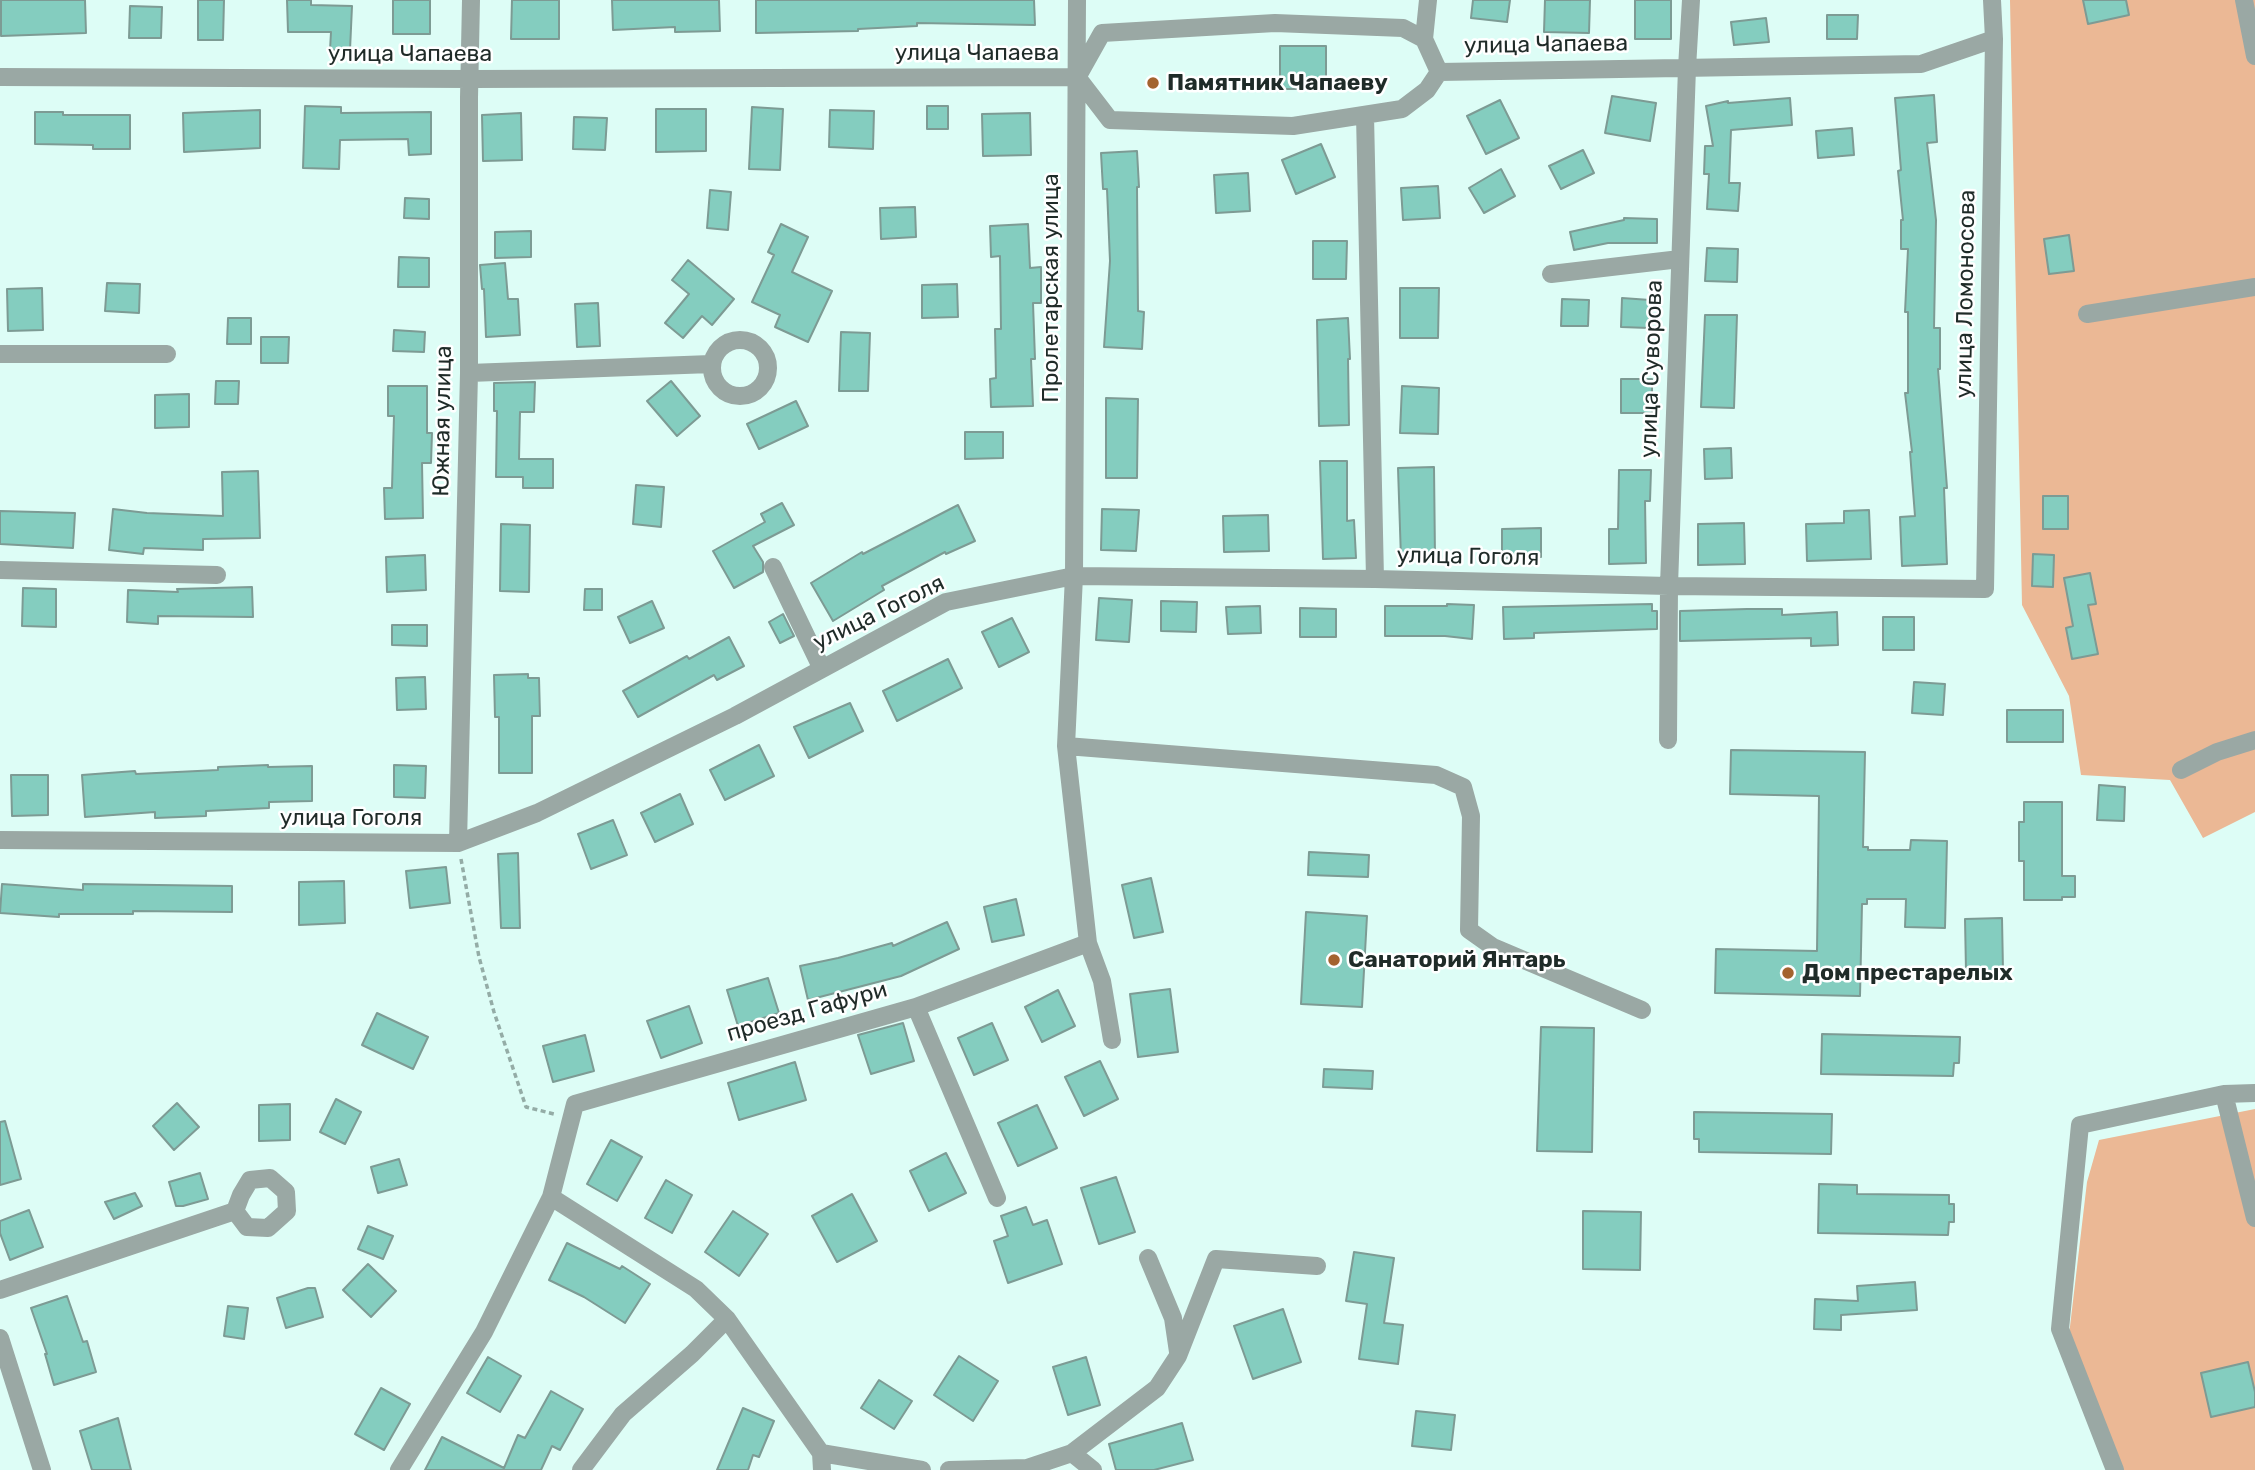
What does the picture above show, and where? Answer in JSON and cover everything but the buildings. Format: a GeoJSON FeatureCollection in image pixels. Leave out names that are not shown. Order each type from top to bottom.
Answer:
{"type":"FeatureCollection","features":[{"type":"Feature","properties":{"kind":"street","name":"Южная улица"},"geometry":{"type":"LineString","coordinates":[[457,843],[469,373],[471,0]]}},
{"type":"Feature","properties":{"kind":"street","name":"Пролетарская улица"},"geometry":{"type":"LineString","coordinates":[[1074,576],[1077,0]]}},
{"type":"Feature","properties":{"kind":"street"},"geometry":{"type":"LineString","coordinates":[[1428,0],[1424,39],[1439,72]]}},
{"type":"Feature","properties":{"kind":"street","name":"улица Суворова"},"geometry":{"type":"LineString","coordinates":[[1668,740],[1669,586],[1691,0]]}},
{"type":"Feature","properties":{"kind":"street","name":"улица Ломоносова"},"geometry":{"type":"LineString","coordinates":[[1986,589],[1994,39],[1992,0]]}},
{"type":"Feature","properties":{"kind":"street"},"geometry":{"type":"LineString","coordinates":[[2244,0],[2255,56]]}},
{"type":"Feature","properties":{"kind":"street"},"geometry":{"type":"LineString","coordinates":[[1077,77],[1102,33],[1275,23],[1403,28],[1424,39]]}},
{"type":"Feature","properties":{"kind":"street","name":"улица Чапаева"},"geometry":{"type":"LineString","coordinates":[[0,77],[1077,77],[1110,120],[1293,126],[1402,109],[1427,90],[1439,72],[1921,64],[1994,39]]}},
{"type":"Feature","properties":{"kind":"street"},"geometry":{"type":"LineString","coordinates":[[1365,114],[1375,579]]}},
{"type":"Feature","properties":{"kind":"street"},"geometry":{"type":"LineString","coordinates":[[1551,274],[1680,259]]}},
{"type":"Feature","properties":{"kind":"street"},"geometry":{"type":"LineString","coordinates":[[2087,314],[2255,287]]}},
{"type":"Feature","properties":{"kind":"street"},"geometry":{"type":"LineString","coordinates":[[0,354],[167,354]]}},
{"type":"Feature","properties":{"kind":"street"},"geometry":{"type":"LineString","coordinates":[[469,373],[711,364]]}},
{"type":"Feature","properties":{"kind":"street"},"geometry":{"type":"LineString","coordinates":[[774,567],[822,669]]}},
{"type":"Feature","properties":{"kind":"street"},"geometry":{"type":"LineString","coordinates":[[0,570],[217,575]]}},
{"type":"Feature","properties":{"kind":"street"},"geometry":{"type":"LineString","coordinates":[[1074,576],[1066,746],[1088,943],[1102,981],[1112,1040]]}},
{"type":"Feature","properties":{"kind":"street","name":"улица Гоголя"},"geometry":{"type":"LineString","coordinates":[[0,840],[457,843],[537,813],[735,716],[946,602],[1074,576],[1986,589]]}},
{"type":"Feature","properties":{"kind":"street"},"geometry":{"type":"LineString","coordinates":[[2181,770],[2217,752],[2255,740]]}},
{"type":"Feature","properties":{"kind":"street"},"geometry":{"type":"LineString","coordinates":[[1066,746],[1436,775],[1463,787],[1471,816],[1469,930],[1493,947],[1642,1010]]}},
{"type":"Feature","properties":{"kind":"street","name":"проезд Гафури"},"geometry":{"type":"LineString","coordinates":[[572,1118],[575,1104],[916,1007],[1088,943]]}},
{"type":"Feature","properties":{"kind":"street"},"geometry":{"type":"LineString","coordinates":[[916,1007],[997,1199]]}},
{"type":"Feature","properties":{"kind":"street"},"geometry":{"type":"LineString","coordinates":[[2115,1470],[2060,1329],[2080,1125],[2224,1094],[2255,1093]]}},
{"type":"Feature","properties":{"kind":"street"},"geometry":{"type":"LineString","coordinates":[[2224,1094],[2255,1218]]}},
{"type":"Feature","properties":{"kind":"street"},"geometry":{"type":"LineString","coordinates":[[399,1470],[484,1332],[551,1197],[572,1118]]}},
{"type":"Feature","properties":{"kind":"street"},"geometry":{"type":"LineString","coordinates":[[551,1197],[696,1289],[726,1319],[822,1462],[922,1470]]}},
{"type":"Feature","properties":{"kind":"street"},"geometry":{"type":"LineString","coordinates":[[0,1290],[235,1210]]}},
{"type":"Feature","properties":{"kind":"street"},"geometry":{"type":"LineString","coordinates":[[1147,1258],[1173,1318],[1178,1356]]}},
{"type":"Feature","properties":{"kind":"street"},"geometry":{"type":"LineString","coordinates":[[949,1470],[1027,1468],[1072,1453],[1157,1388],[1178,1356],[1216,1259],[1317,1266]]}},
{"type":"Feature","properties":{"kind":"street"},"geometry":{"type":"LineString","coordinates":[[581,1470],[623,1414],[692,1354],[726,1319]]}},
{"type":"Feature","properties":{"kind":"street"},"geometry":{"type":"LineString","coordinates":[[0,1338],[42,1470]]}},
{"type":"Feature","properties":{"kind":"street"},"geometry":{"type":"LineString","coordinates":[[1072,1453],[1093,1470]]}},
{"type":"Feature","properties":{"kind":"path"},"geometry":{"type":"LineString","coordinates":[[457,843],[479,957],[494,1012],[526,1107],[572,1118]]}},
{"type":"Feature","properties":{"kind":"shaded area"},"geometry":{"type":"Polygon","coordinates":[[[2010,0],[2255,0],[2255,812],[2203,838],[2170,780],[2081,775],[2069,696],[2022,605],[2010,0]]]}},
{"type":"Feature","properties":{"kind":"shaded area"},"geometry":{"type":"Polygon","coordinates":[[[2255,1109],[2255,1470],[2115,1470],[2067,1352],[2087,1182],[2099,1140],[2255,1109]]]}},
{"type":"Feature","properties":{"kind":"place","name":"Памятник Чапаеву"},"geometry":{"type":"Point","coordinates":[1153,83]}},
{"type":"Feature","properties":{"kind":"place","name":"Санаторий Янтарь"},"geometry":{"type":"Point","coordinates":[1334,960]}},
{"type":"Feature","properties":{"kind":"place","name":"Дом престарелых"},"geometry":{"type":"Point","coordinates":[1788,973]}}]}
